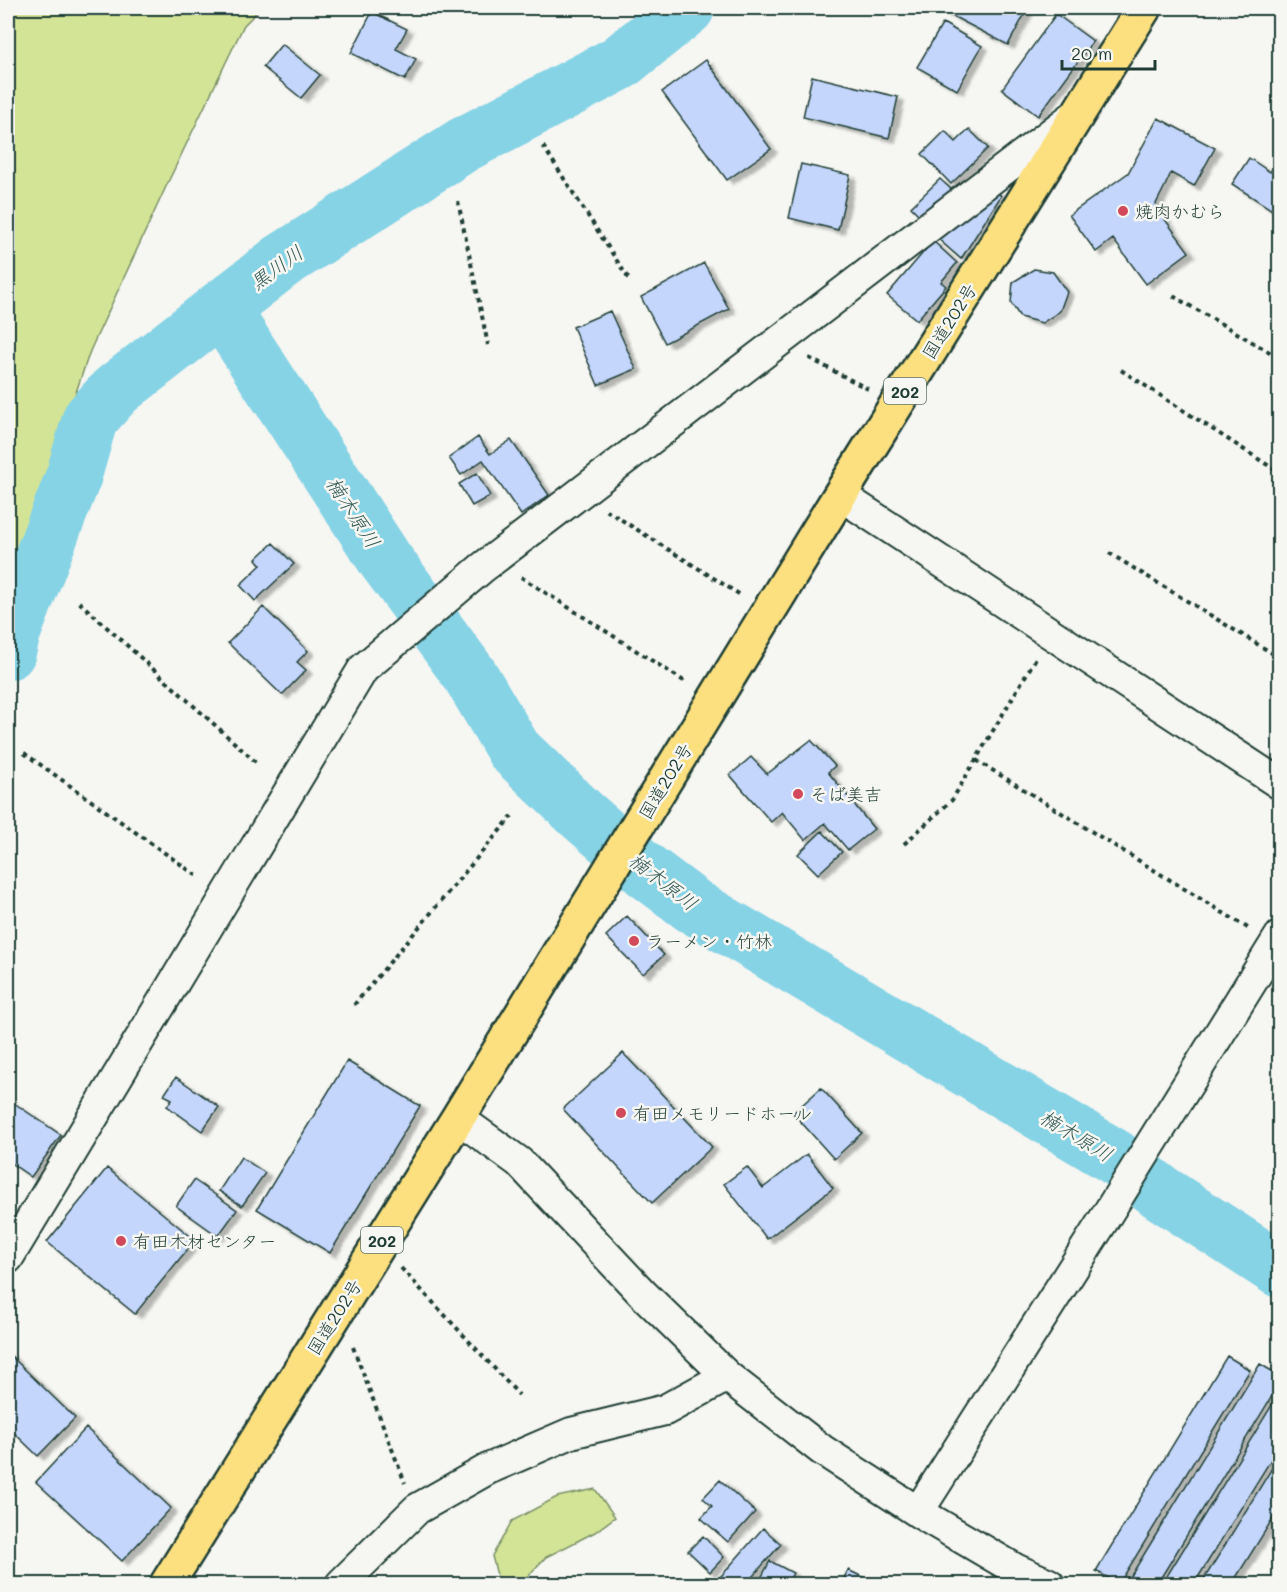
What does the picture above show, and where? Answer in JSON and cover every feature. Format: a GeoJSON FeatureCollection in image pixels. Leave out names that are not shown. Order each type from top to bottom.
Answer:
{"type":"FeatureCollection","features":[{"type":"Feature","properties":{"kind":"highway","name":"国道202号"},"geometry":{"type":"LineString","coordinates":[[167,1584],[1144,8]]}},
{"type":"Feature","properties":{"kind":"street"},"geometry":{"type":"LineString","coordinates":[[8,1258],[363,669],[482,568],[1079,112]]}},
{"type":"Feature","properties":{"kind":"street"},"geometry":{"type":"LineString","coordinates":[[840,495],[1280,784]]}},
{"type":"Feature","properties":{"kind":"street"},"geometry":{"type":"LineString","coordinates":[[918,1512],[1165,1119],[1266,934]]}},
{"type":"Feature","properties":{"kind":"street"},"geometry":{"type":"LineString","coordinates":[[458,1118],[519,1162],[643,1294],[726,1376],[822,1450],[918,1512],[1015,1569],[1049,1584]]}},
{"type":"Feature","properties":{"kind":"street"},"geometry":{"type":"LineString","coordinates":[[341,1584],[417,1509],[488,1469],[571,1432],[665,1410],[726,1376]]}},
{"type":"Feature","properties":{"kind":"path"},"geometry":{"type":"LineString","coordinates":[[543,146],[630,281]]}},
{"type":"Feature","properties":{"kind":"path"},"geometry":{"type":"LineString","coordinates":[[458,201],[488,345]]}},
{"type":"Feature","properties":{"kind":"path"},"geometry":{"type":"LineString","coordinates":[[1173,296],[1280,358]]}},
{"type":"Feature","properties":{"kind":"path"},"geometry":{"type":"LineString","coordinates":[[800,353],[874,393]]}},
{"type":"Feature","properties":{"kind":"path"},"geometry":{"type":"LineString","coordinates":[[1121,370],[1280,473]]}},
{"type":"Feature","properties":{"kind":"path"},"geometry":{"type":"LineString","coordinates":[[597,504],[745,598]]}},
{"type":"Feature","properties":{"kind":"path"},"geometry":{"type":"LineString","coordinates":[[1109,553],[1280,658]]}},
{"type":"Feature","properties":{"kind":"path"},"geometry":{"type":"LineString","coordinates":[[520,576],[690,685]]}},
{"type":"Feature","properties":{"kind":"path"},"geometry":{"type":"LineString","coordinates":[[79,602],[258,764]]}},
{"type":"Feature","properties":{"kind":"path"},"geometry":{"type":"LineString","coordinates":[[904,844],[952,800],[1037,656]]}},
{"type":"Feature","properties":{"kind":"path"},"geometry":{"type":"LineString","coordinates":[[24,753],[201,879]]}},
{"type":"Feature","properties":{"kind":"path"},"geometry":{"type":"LineString","coordinates":[[976,760],[1266,934]]}},
{"type":"Feature","properties":{"kind":"path"},"geometry":{"type":"LineString","coordinates":[[354,1005],[512,816]]}},
{"type":"Feature","properties":{"kind":"path"},"geometry":{"type":"LineString","coordinates":[[399,1265],[519,1395]]}},
{"type":"Feature","properties":{"kind":"path"},"geometry":{"type":"LineString","coordinates":[[350,1341],[405,1484]]}},
{"type":"Feature","properties":{"kind":"green space"},"geometry":{"type":"Polygon","coordinates":[[[8,8],[261,8],[244,25],[90,351],[8,592],[9,67],[8,8]]]}},
{"type":"Feature","properties":{"kind":"green space"},"geometry":{"type":"Polygon","coordinates":[[[595,1489],[615,1517],[595,1532],[546,1557],[520,1584],[511,1584],[498,1579],[492,1556],[512,1521],[557,1497],[595,1489]]]}},
{"type":"Feature","properties":{"kind":"building"},"geometry":{"type":"Polygon","coordinates":[[[937,8],[1028,8],[1008,45],[937,8]]]}},
{"type":"Feature","properties":{"kind":"building"},"geometry":{"type":"Polygon","coordinates":[[[372,12],[407,29],[396,49],[416,59],[405,80],[351,53],[372,12]]]}},
{"type":"Feature","properties":{"kind":"building"},"geometry":{"type":"Polygon","coordinates":[[[1056,14],[1093,41],[1038,116],[1002,89],[1056,14]]]}},
{"type":"Feature","properties":{"kind":"building"},"geometry":{"type":"Polygon","coordinates":[[[943,23],[982,46],[957,90],[917,67],[943,23]]]}},
{"type":"Feature","properties":{"kind":"building"},"geometry":{"type":"Polygon","coordinates":[[[282,44],[320,75],[301,98],[263,67],[282,44]]]}},
{"type":"Feature","properties":{"kind":"building"},"geometry":{"type":"Polygon","coordinates":[[[706,60],[771,149],[727,180],[662,92],[706,60]]]}},
{"type":"Feature","properties":{"kind":"building"},"geometry":{"type":"Polygon","coordinates":[[[812,76],[898,97],[889,138],[803,117],[812,76]]]}},
{"type":"Feature","properties":{"kind":"building"},"geometry":{"type":"Polygon","coordinates":[[[1158,118],[1215,148],[1194,186],[1171,173],[1155,206],[1189,252],[1146,284],[1113,239],[1096,252],[1069,215],[1128,173],[1158,118]]]}},
{"type":"Feature","properties":{"kind":"building"},"geometry":{"type":"Polygon","coordinates":[[[969,129],[988,148],[951,184],[922,154],[945,131],[956,142],[969,129]]]}},
{"type":"Feature","properties":{"kind":"building"},"geometry":{"type":"Polygon","coordinates":[[[1249,158],[1270,172],[1280,158],[1280,215],[1232,184],[1249,158]]]}},
{"type":"Feature","properties":{"kind":"building"},"geometry":{"type":"Polygon","coordinates":[[[801,164],[850,175],[838,230],[789,218],[801,164]]]}},
{"type":"Feature","properties":{"kind":"building"},"geometry":{"type":"Polygon","coordinates":[[[940,179],[952,190],[922,218],[911,207],[940,179]]]}},
{"type":"Feature","properties":{"kind":"building"},"geometry":{"type":"Polygon","coordinates":[[[989,185],[1001,196],[961,259],[937,238],[989,185]]]}},
{"type":"Feature","properties":{"kind":"building"},"geometry":{"type":"Polygon","coordinates":[[[933,241],[957,263],[941,282],[946,286],[917,320],[887,295],[933,241]]]}},
{"type":"Feature","properties":{"kind":"building"},"geometry":{"type":"Polygon","coordinates":[[[704,263],[729,309],[665,343],[641,297],[704,263]]]}},
{"type":"Feature","properties":{"kind":"building"},"geometry":{"type":"Polygon","coordinates":[[[1034,269],[1053,272],[1067,292],[1060,311],[1042,323],[1020,317],[1011,303],[1013,282],[1034,269]]]}},
{"type":"Feature","properties":{"kind":"building"},"geometry":{"type":"Polygon","coordinates":[[[610,311],[636,369],[598,385],[573,327],[610,311]]]}},
{"type":"Feature","properties":{"kind":"building"},"geometry":{"type":"Polygon","coordinates":[[[478,437],[490,454],[511,440],[549,495],[521,515],[483,460],[461,475],[449,458],[478,437]]]}},
{"type":"Feature","properties":{"kind":"building"},"geometry":{"type":"Polygon","coordinates":[[[477,473],[490,496],[472,506],[459,484],[477,473]]]}},
{"type":"Feature","properties":{"kind":"building"},"geometry":{"type":"Polygon","coordinates":[[[273,543],[294,564],[255,601],[240,585],[261,565],[256,559],[273,543]]]}},
{"type":"Feature","properties":{"kind":"building"},"geometry":{"type":"Polygon","coordinates":[[[263,607],[308,651],[297,662],[306,670],[282,695],[228,643],[263,607]]]}},
{"type":"Feature","properties":{"kind":"building"},"geometry":{"type":"Polygon","coordinates":[[[811,740],[835,766],[828,772],[874,829],[848,850],[825,823],[805,840],[782,812],[771,822],[730,775],[751,757],[767,774],[811,740]]]}},
{"type":"Feature","properties":{"kind":"building"},"geometry":{"type":"Polygon","coordinates":[[[822,831],[842,852],[818,874],[798,854],[822,831]]]}},
{"type":"Feature","properties":{"kind":"building"},"geometry":{"type":"Polygon","coordinates":[[[627,916],[664,955],[643,974],[606,936],[627,916]]]}},
{"type":"Feature","properties":{"kind":"building"},"geometry":{"type":"Polygon","coordinates":[[[623,1053],[712,1147],[652,1203],[563,1109],[623,1053]]]}},
{"type":"Feature","properties":{"kind":"building"},"geometry":{"type":"Polygon","coordinates":[[[347,1061],[420,1106],[330,1253],[257,1209],[347,1061]]]}},
{"type":"Feature","properties":{"kind":"building"},"geometry":{"type":"Polygon","coordinates":[[[176,1077],[219,1107],[202,1131],[167,1106],[172,1099],[164,1095],[176,1077]]]}},
{"type":"Feature","properties":{"kind":"building"},"geometry":{"type":"Polygon","coordinates":[[[821,1088],[862,1133],[834,1159],[793,1113],[821,1088]]]}},
{"type":"Feature","properties":{"kind":"building"},"geometry":{"type":"Polygon","coordinates":[[[8,1099],[61,1135],[31,1177],[8,1161],[8,1099]]]}},
{"type":"Feature","properties":{"kind":"building"},"geometry":{"type":"Polygon","coordinates":[[[807,1154],[833,1188],[767,1239],[724,1184],[747,1167],[763,1188],[807,1154]]]}},
{"type":"Feature","properties":{"kind":"building"},"geometry":{"type":"Polygon","coordinates":[[[241,1157],[265,1173],[242,1206],[219,1191],[241,1157]]]}},
{"type":"Feature","properties":{"kind":"building","name":"有田木材センター"},"geometry":{"type":"Polygon","coordinates":[[[107,1168],[195,1240],[135,1314],[47,1242],[107,1168]]]}},
{"type":"Feature","properties":{"kind":"building"},"geometry":{"type":"Polygon","coordinates":[[[194,1180],[237,1210],[218,1236],[176,1206],[194,1180]]]}},
{"type":"Feature","properties":{"kind":"building"},"geometry":{"type":"Polygon","coordinates":[[[8,1353],[75,1418],[38,1456],[8,1427],[8,1353]]]}},
{"type":"Feature","properties":{"kind":"building"},"geometry":{"type":"Polygon","coordinates":[[[1227,1356],[1250,1370],[1119,1584],[1096,1571],[1227,1356]]]}},
{"type":"Feature","properties":{"kind":"building"},"geometry":{"type":"Polygon","coordinates":[[[1260,1364],[1280,1376],[1280,1383],[1157,1584],[1138,1584],[1129,1579],[1260,1364]]]}},
{"type":"Feature","properties":{"kind":"building"},"geometry":{"type":"Polygon","coordinates":[[[1280,1392],[1280,1445],[1194,1584],[1162,1584],[1280,1392]]]}},
{"type":"Feature","properties":{"kind":"building"},"geometry":{"type":"Polygon","coordinates":[[[86,1428],[171,1508],[122,1561],[36,1482],[86,1428]]]}},
{"type":"Feature","properties":{"kind":"building"},"geometry":{"type":"Polygon","coordinates":[[[1280,1455],[1280,1507],[1232,1584],[1201,1584],[1280,1455]]]}},
{"type":"Feature","properties":{"kind":"building"},"geometry":{"type":"Polygon","coordinates":[[[720,1480],[755,1512],[728,1542],[701,1518],[712,1506],[703,1498],[720,1480]]]}},
{"type":"Feature","properties":{"kind":"building"},"geometry":{"type":"Polygon","coordinates":[[[763,1528],[781,1544],[746,1584],[714,1584],[763,1528]]]}},
{"type":"Feature","properties":{"kind":"building"},"geometry":{"type":"Polygon","coordinates":[[[703,1536],[724,1557],[710,1572],[688,1551],[703,1536]]]}},
{"type":"Feature","properties":{"kind":"building"},"geometry":{"type":"Polygon","coordinates":[[[770,1561],[793,1573],[787,1584],[758,1584],[770,1561]]]}},
{"type":"Feature","properties":{"kind":"building"},"geometry":{"type":"Polygon","coordinates":[[[848,1570],[877,1584],[841,1584],[848,1570]]]}},
{"type":"Feature","properties":{"kind":"waterway","name":"黒川川"},"geometry":{"type":"LineString","coordinates":[[8,652],[13,632],[74,475],[90,419],[115,391],[282,261],[463,145],[619,63],[687,8]]}},
{"type":"Feature","properties":{"kind":"waterway","name":"楠木原川"},"geometry":{"type":"LineString","coordinates":[[221,308],[386,561],[470,675],[514,750],[581,814],[645,870],[693,906],[1115,1157],[1160,1192],[1280,1270]]}},
{"type":"Feature","properties":{"kind":"place","name":"焼肉かむら"},"geometry":{"type":"Point","coordinates":[1123,211]}},
{"type":"Feature","properties":{"kind":"place","name":"そば美吉"},"geometry":{"type":"Point","coordinates":[798,794]}},
{"type":"Feature","properties":{"kind":"place","name":"ラーメン・竹林"},"geometry":{"type":"Point","coordinates":[634,941]}},
{"type":"Feature","properties":{"kind":"place","name":"有田メモリードホール"},"geometry":{"type":"Point","coordinates":[621,1113]}},
{"type":"Feature","properties":{"kind":"place","name":"有田木材センター"},"geometry":{"type":"Point","coordinates":[121,1241]}}]}
